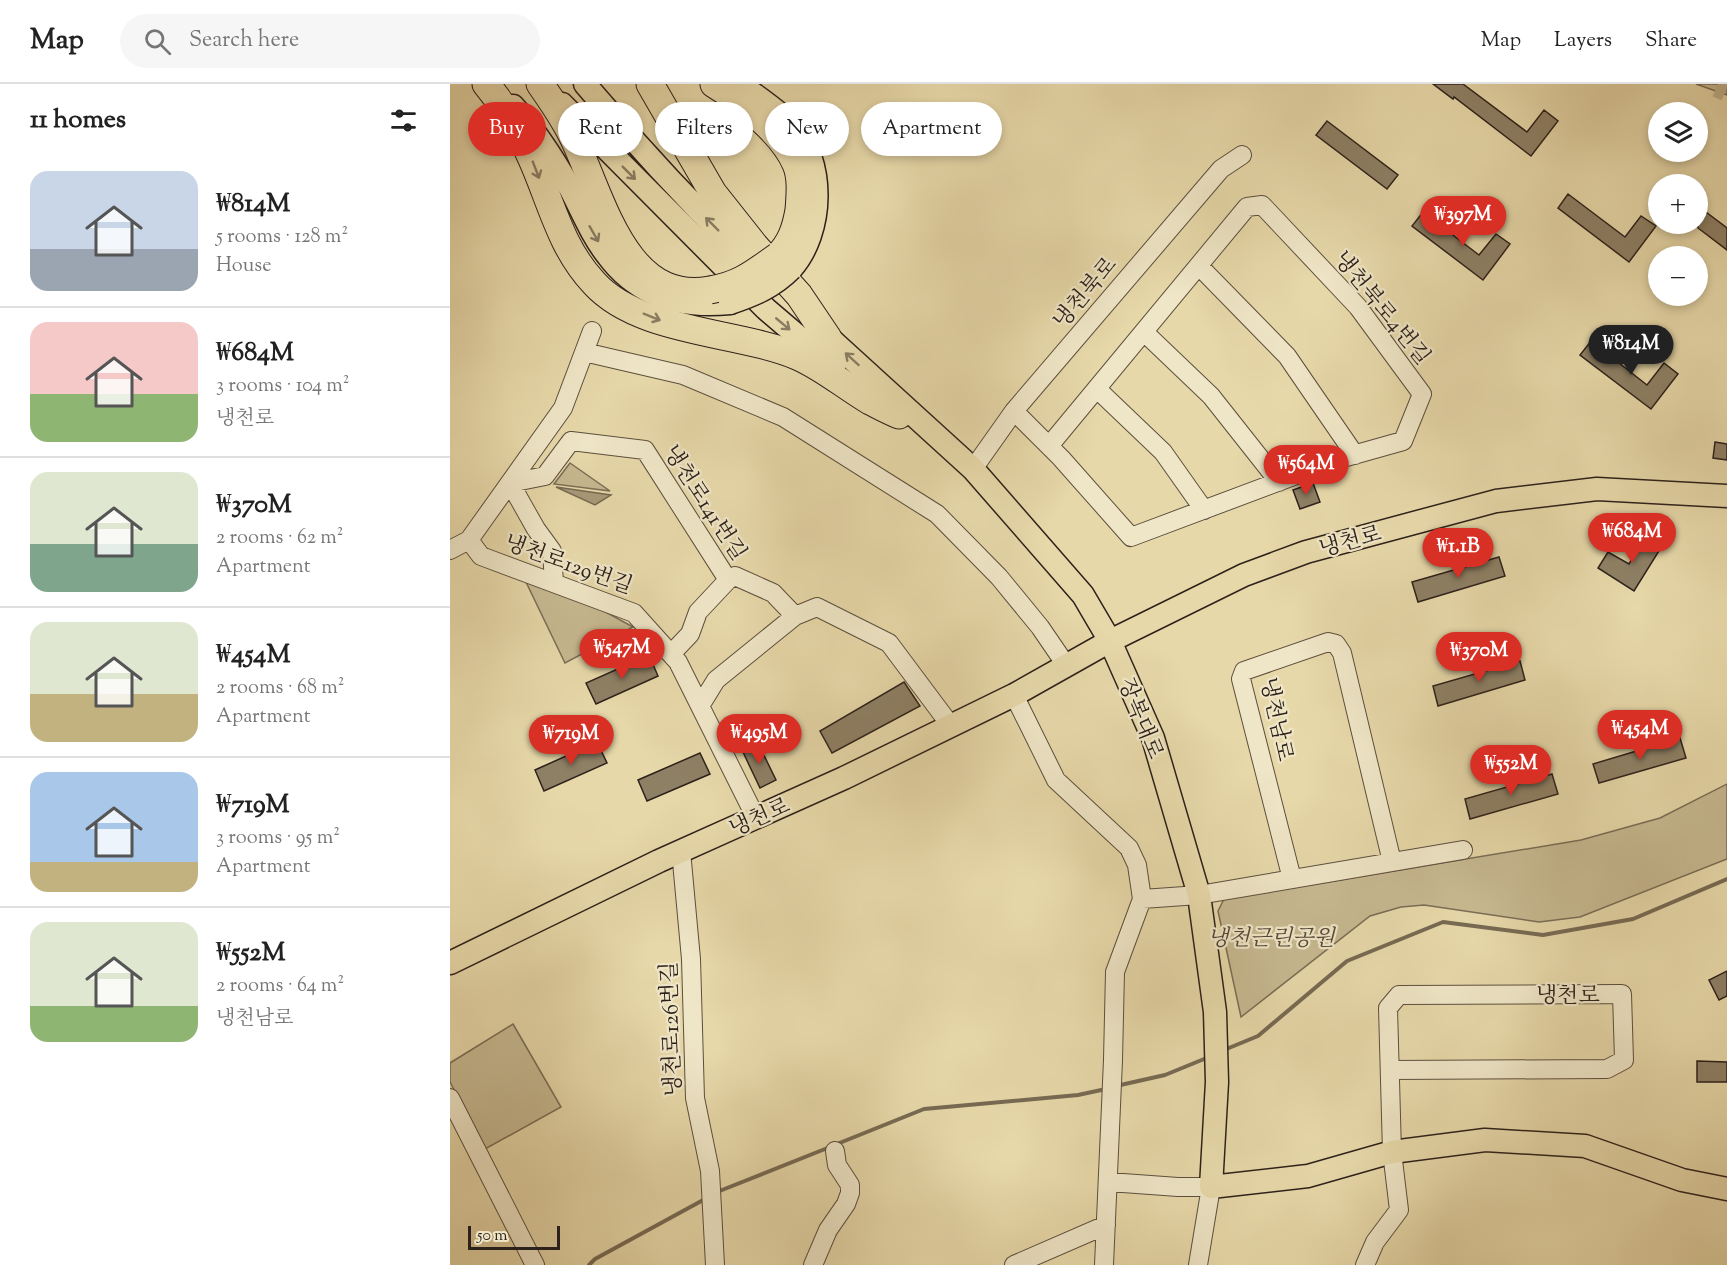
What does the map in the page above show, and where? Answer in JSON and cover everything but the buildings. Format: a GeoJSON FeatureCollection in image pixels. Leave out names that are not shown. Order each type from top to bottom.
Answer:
{"type":"FeatureCollection","features":[{"type":"Feature","properties":{"kind":"highway"},"geometry":{"type":"LineString","coordinates":[[488,84],[519,132],[568,247],[593,283],[605,293],[630,308],[658,320],[797,356],[899,415]]}},
{"type":"Feature","properties":{"kind":"highway"},"geometry":{"type":"LineString","coordinates":[[540,84],[573,136],[623,249],[638,267],[660,282],[681,290],[720,296],[731,286],[785,263],[798,217],[800,187],[797,165],[785,146],[766,125],[728,92],[714,84]]}},
{"type":"Feature","properties":{"kind":"highway"},"geometry":{"type":"LineString","coordinates":[[650,84],[714,193],[755,246],[799,296],[828,338]]}},
{"type":"Feature","properties":{"kind":"main road"},"geometry":{"type":"LineString","coordinates":[[488,84],[510,102],[544,143],[594,236],[622,273],[656,295],[674,302],[693,304],[720,296]]}},
{"type":"Feature","properties":{"kind":"main road"},"geometry":{"type":"LineString","coordinates":[[546,84],[601,145],[765,309],[843,375],[973,469]]}},
{"type":"Feature","properties":{"kind":"main road"},"geometry":{"type":"LineString","coordinates":[[585,84],[702,215],[828,338],[973,469]]}},
{"type":"Feature","properties":{"kind":"main road"},"geometry":{"type":"LineString","coordinates":[[740,84],[791,125],[805,145],[815,173],[816,202],[810,233],[804,250],[785,263]]}},
{"type":"Feature","properties":{"kind":"main road","name":"장복대로"},"geometry":{"type":"LineString","coordinates":[[973,469],[1083,595],[1110,641],[1153,738],[1199,895],[1215,1012],[1217,1082],[1211,1187]]}},
{"type":"Feature","properties":{"kind":"main road","name":"냉천로"},"geometry":{"type":"LineString","coordinates":[[450,963],[951,726],[1014,695],[1110,641],[1244,575],[1306,552],[1496,501],[1597,489],[1727,496]]}},
{"type":"Feature","properties":{"kind":"main road"},"geometry":{"type":"LineString","coordinates":[[1211,1187],[1308,1176],[1392,1152],[1485,1140],[1585,1146],[1683,1180],[1727,1189]]}},
{"type":"Feature","properties":{"kind":"street","name":"냉천북로"},"geometry":{"type":"LineString","coordinates":[[973,469],[1014,411],[1221,169],[1242,155]]}},
{"type":"Feature","properties":{"kind":"street","name":"냉천북로4번길"},"geometry":{"type":"LineString","coordinates":[[1014,411],[1049,446],[1131,537],[1355,454],[1403,441],[1422,394],[1358,307],[1262,205],[1247,207],[1198,266]]}},
{"type":"Feature","properties":{"kind":"street"},"geometry":{"type":"LineString","coordinates":[[1049,446],[1198,266],[1287,356],[1355,454]]}},
{"type":"Feature","properties":{"kind":"street","name":"냉천로129번길"},"geometry":{"type":"LineString","coordinates":[[592,331],[563,408],[470,540],[481,556],[634,613],[678,662],[756,818]]}},
{"type":"Feature","properties":{"kind":"street"},"geometry":{"type":"LineString","coordinates":[[1144,332],[1211,396],[1279,482]]}},
{"type":"Feature","properties":{"kind":"street"},"geometry":{"type":"LineString","coordinates":[[584,352],[683,375],[783,417],[937,514],[999,577],[1040,627],[1066,665]]}},
{"type":"Feature","properties":{"kind":"street"},"geometry":{"type":"LineString","coordinates":[[1097,388],[1163,452],[1204,510]]}},
{"type":"Feature","properties":{"kind":"street"},"geometry":{"type":"LineString","coordinates":[[552,424],[571,441],[545,476],[510,483],[536,530],[552,551],[554,583]]}},
{"type":"Feature","properties":{"kind":"street","name":"냉천로141번길"},"geometry":{"type":"LineString","coordinates":[[571,441],[645,450],[732,578],[773,593],[795,616]]}},
{"type":"Feature","properties":{"kind":"street"},"geometry":{"type":"LineString","coordinates":[[450,550],[470,540]]}},
{"type":"Feature","properties":{"kind":"street"},"geometry":{"type":"LineString","coordinates":[[671,654],[690,634],[698,612],[732,578]]}},
{"type":"Feature","properties":{"kind":"street"},"geometry":{"type":"LineString","coordinates":[[700,706],[716,680],[795,616],[817,607],[889,643],[951,726]]}},
{"type":"Feature","properties":{"kind":"street","name":"냉천남로"},"geometry":{"type":"LineString","coordinates":[[1292,879],[1241,679],[1244,671],[1328,642],[1336,644],[1342,653],[1392,862]]}},
{"type":"Feature","properties":{"kind":"street"},"geometry":{"type":"LineString","coordinates":[[1014,695],[1056,780],[1129,848],[1137,865],[1142,899],[1115,972],[1109,1182],[1104,1265]]}},
{"type":"Feature","properties":{"kind":"street"},"geometry":{"type":"LineString","coordinates":[[1142,899],[1199,895],[1463,850]]}},
{"type":"Feature","properties":{"kind":"street","name":"냉천로126번길"},"geometry":{"type":"LineString","coordinates":[[681,852],[691,959],[695,1098],[710,1171],[715,1265]]}},
{"type":"Feature","properties":{"kind":"street","name":"냉천로"},"geometry":{"type":"LineString","coordinates":[[1365,1265],[1375,1242],[1399,1210],[1392,1152],[1388,1008],[1399,995],[1622,994],[1624,1060],[1607,1070],[1390,1070]]}},
{"type":"Feature","properties":{"kind":"street"},"geometry":{"type":"LineString","coordinates":[[450,1098],[535,1265]]}},
{"type":"Feature","properties":{"kind":"street"},"geometry":{"type":"LineString","coordinates":[[813,1265],[828,1230],[846,1204],[850,1193],[850,1185],[837,1166],[835,1151]]}},
{"type":"Feature","properties":{"kind":"street"},"geometry":{"type":"LineString","coordinates":[[1109,1182],[1211,1187],[1198,1265]]}},
{"type":"Feature","properties":{"kind":"street"},"geometry":{"type":"LineString","coordinates":[[1014,1265],[1106,1225]]}},
{"type":"Feature","properties":{"kind":"green space"},"geometry":{"type":"Polygon","coordinates":[[[1696,84],[1727,84],[1727,95],[1696,84]]]}},
{"type":"Feature","properties":{"kind":"green space"},"geometry":{"type":"Polygon","coordinates":[[[570,463],[610,491],[554,484],[570,463]]]}},
{"type":"Feature","properties":{"kind":"green space"},"geometry":{"type":"Polygon","coordinates":[[[525,580],[582,599],[633,627],[565,663],[525,580]]]}},
{"type":"Feature","properties":{"kind":"green space","name":"냉천근린공원"},"geometry":{"type":"Polygon","coordinates":[[[1727,784],[1727,859],[1580,917],[1539,922],[1424,905],[1401,907],[1370,916],[1241,1017],[1218,911],[1224,899],[1581,840],[1660,818],[1727,784]]]}},
{"type":"Feature","properties":{"kind":"green space"},"geometry":{"type":"Polygon","coordinates":[[[513,1024],[561,1107],[485,1149],[450,1082],[450,1063],[513,1024]]]}},
{"type":"Feature","properties":{"kind":"shaded area"},"geometry":{"type":"Polygon","coordinates":[[[556,487],[611,495],[595,505],[556,487]]]}},
{"type":"Feature","properties":{"kind":"waterway"},"geometry":{"type":"LineString","coordinates":[[1224,1050],[1258,1036],[1347,961],[1443,922],[1543,935],[1633,919],[1727,879]]}},
{"type":"Feature","properties":{"kind":"waterway"},"geometry":{"type":"LineString","coordinates":[[1116,1086],[1165,1075],[1209,1057]]}},
{"type":"Feature","properties":{"kind":"waterway"},"geometry":{"type":"LineString","coordinates":[[837,1144],[924,1109],[1078,1095],[1106,1089]]}},
{"type":"Feature","properties":{"kind":"waterway"},"geometry":{"type":"LineString","coordinates":[[717,1192],[830,1147]]}},
{"type":"Feature","properties":{"kind":"waterway"},"geometry":{"type":"LineString","coordinates":[[589,1265],[595,1259],[705,1199]]}},
{"type":"Feature","properties":{"kind":"tunnel"},"geometry":{"type":"LineString","coordinates":[[1718,84],[1727,88]]}}]}
